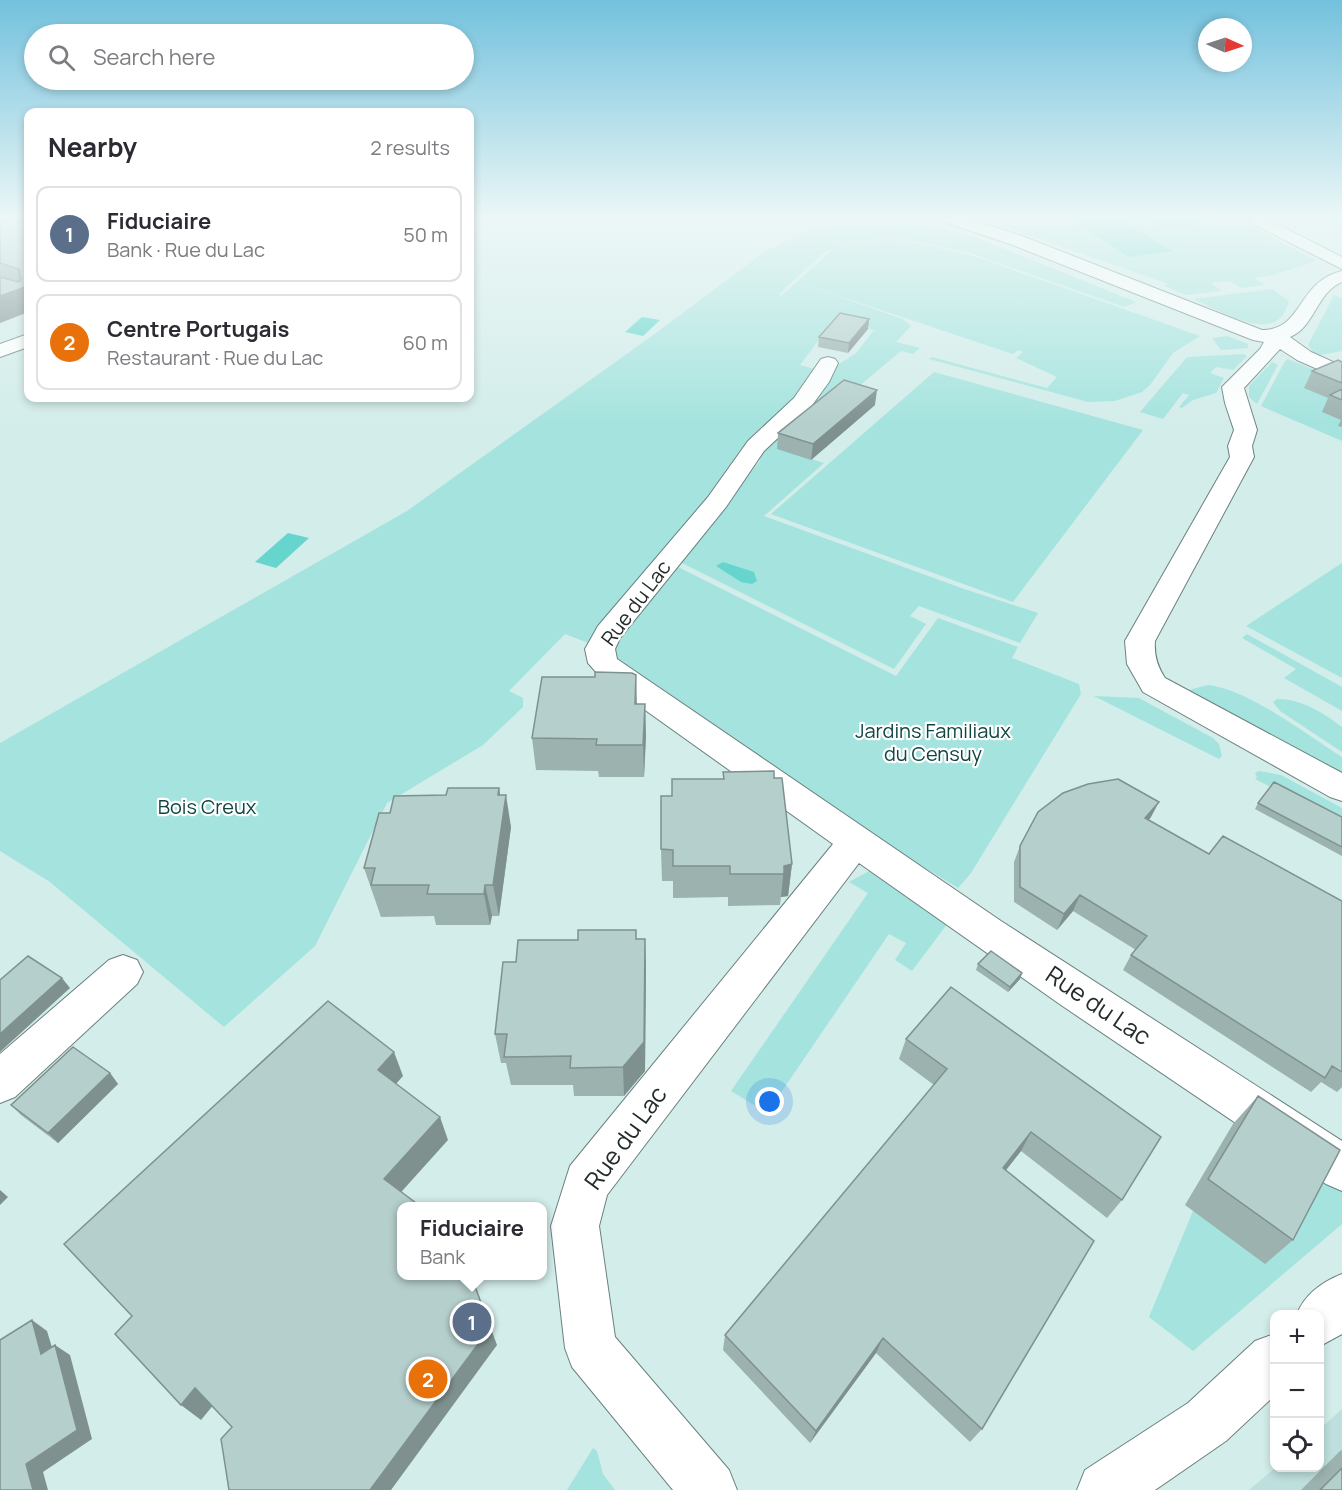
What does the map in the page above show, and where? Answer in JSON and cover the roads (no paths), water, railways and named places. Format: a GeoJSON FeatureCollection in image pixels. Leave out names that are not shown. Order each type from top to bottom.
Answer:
{"type":"FeatureCollection","features":[{"type":"Feature","properties":{"kind":"street"},"geometry":{"type":"LineString","coordinates":[[1130,286],[1248,333],[1276,337],[1304,356],[1342,374]]}},
{"type":"Feature","properties":{"kind":"street"},"geometry":{"type":"LineString","coordinates":[[1321,286],[1293,330],[1276,337],[1269,352],[1233,387],[1233,399],[1247,428],[1246,438],[1240,446],[1242,457],[1140,640],[1138,651],[1141,663],[1154,685],[1342,788]]}},
{"type":"Feature","properties":{"kind":"street"},"geometry":{"type":"LineString","coordinates":[[0,351],[24,342]]}},
{"type":"Feature","properties":{"kind":"street","name":"Rue du Lac"},"geometry":{"type":"LineString","coordinates":[[828,363],[818,382],[802,403],[756,446],[717,502],[608,633],[599,649],[601,659],[612,672],[855,842],[1218,1088],[1342,1168]]}},
{"type":"Feature","properties":{"kind":"street","name":"Rue du Lac"},"geometry":{"type":"LineString","coordinates":[[709,1490],[591,1348],[575,1226],[587,1183],[855,842]]}},
{"type":"Feature","properties":{"kind":"street"},"geometry":{"type":"LineString","coordinates":[[0,1082],[123,972]]}},
{"type":"Feature","properties":{"kind":"street"},"geometry":{"type":"LineString","coordinates":[[1324,1316],[1342,1299]]}},
{"type":"Feature","properties":{"kind":"street"},"geometry":{"type":"LineString","coordinates":[[1106,1490],[1207,1422],[1271,1364]]}},
{"type":"Feature","properties":{"kind":"place","name":"Fiduciaire"},"geometry":{"type":"Point","coordinates":[472,1322]}},
{"type":"Feature","properties":{"kind":"place","name":"Centre Portugais"},"geometry":{"type":"Point","coordinates":[428,1379]}},
{"type":"Feature","properties":{"kind":"park label","name":"Jardins Familiaux du Censuy"},"geometry":{"type":"Point","coordinates":[933,742]}},
{"type":"Feature","properties":{"kind":"park label","name":"Bois Creux"},"geometry":{"type":"Point","coordinates":[207,807]}}]}
